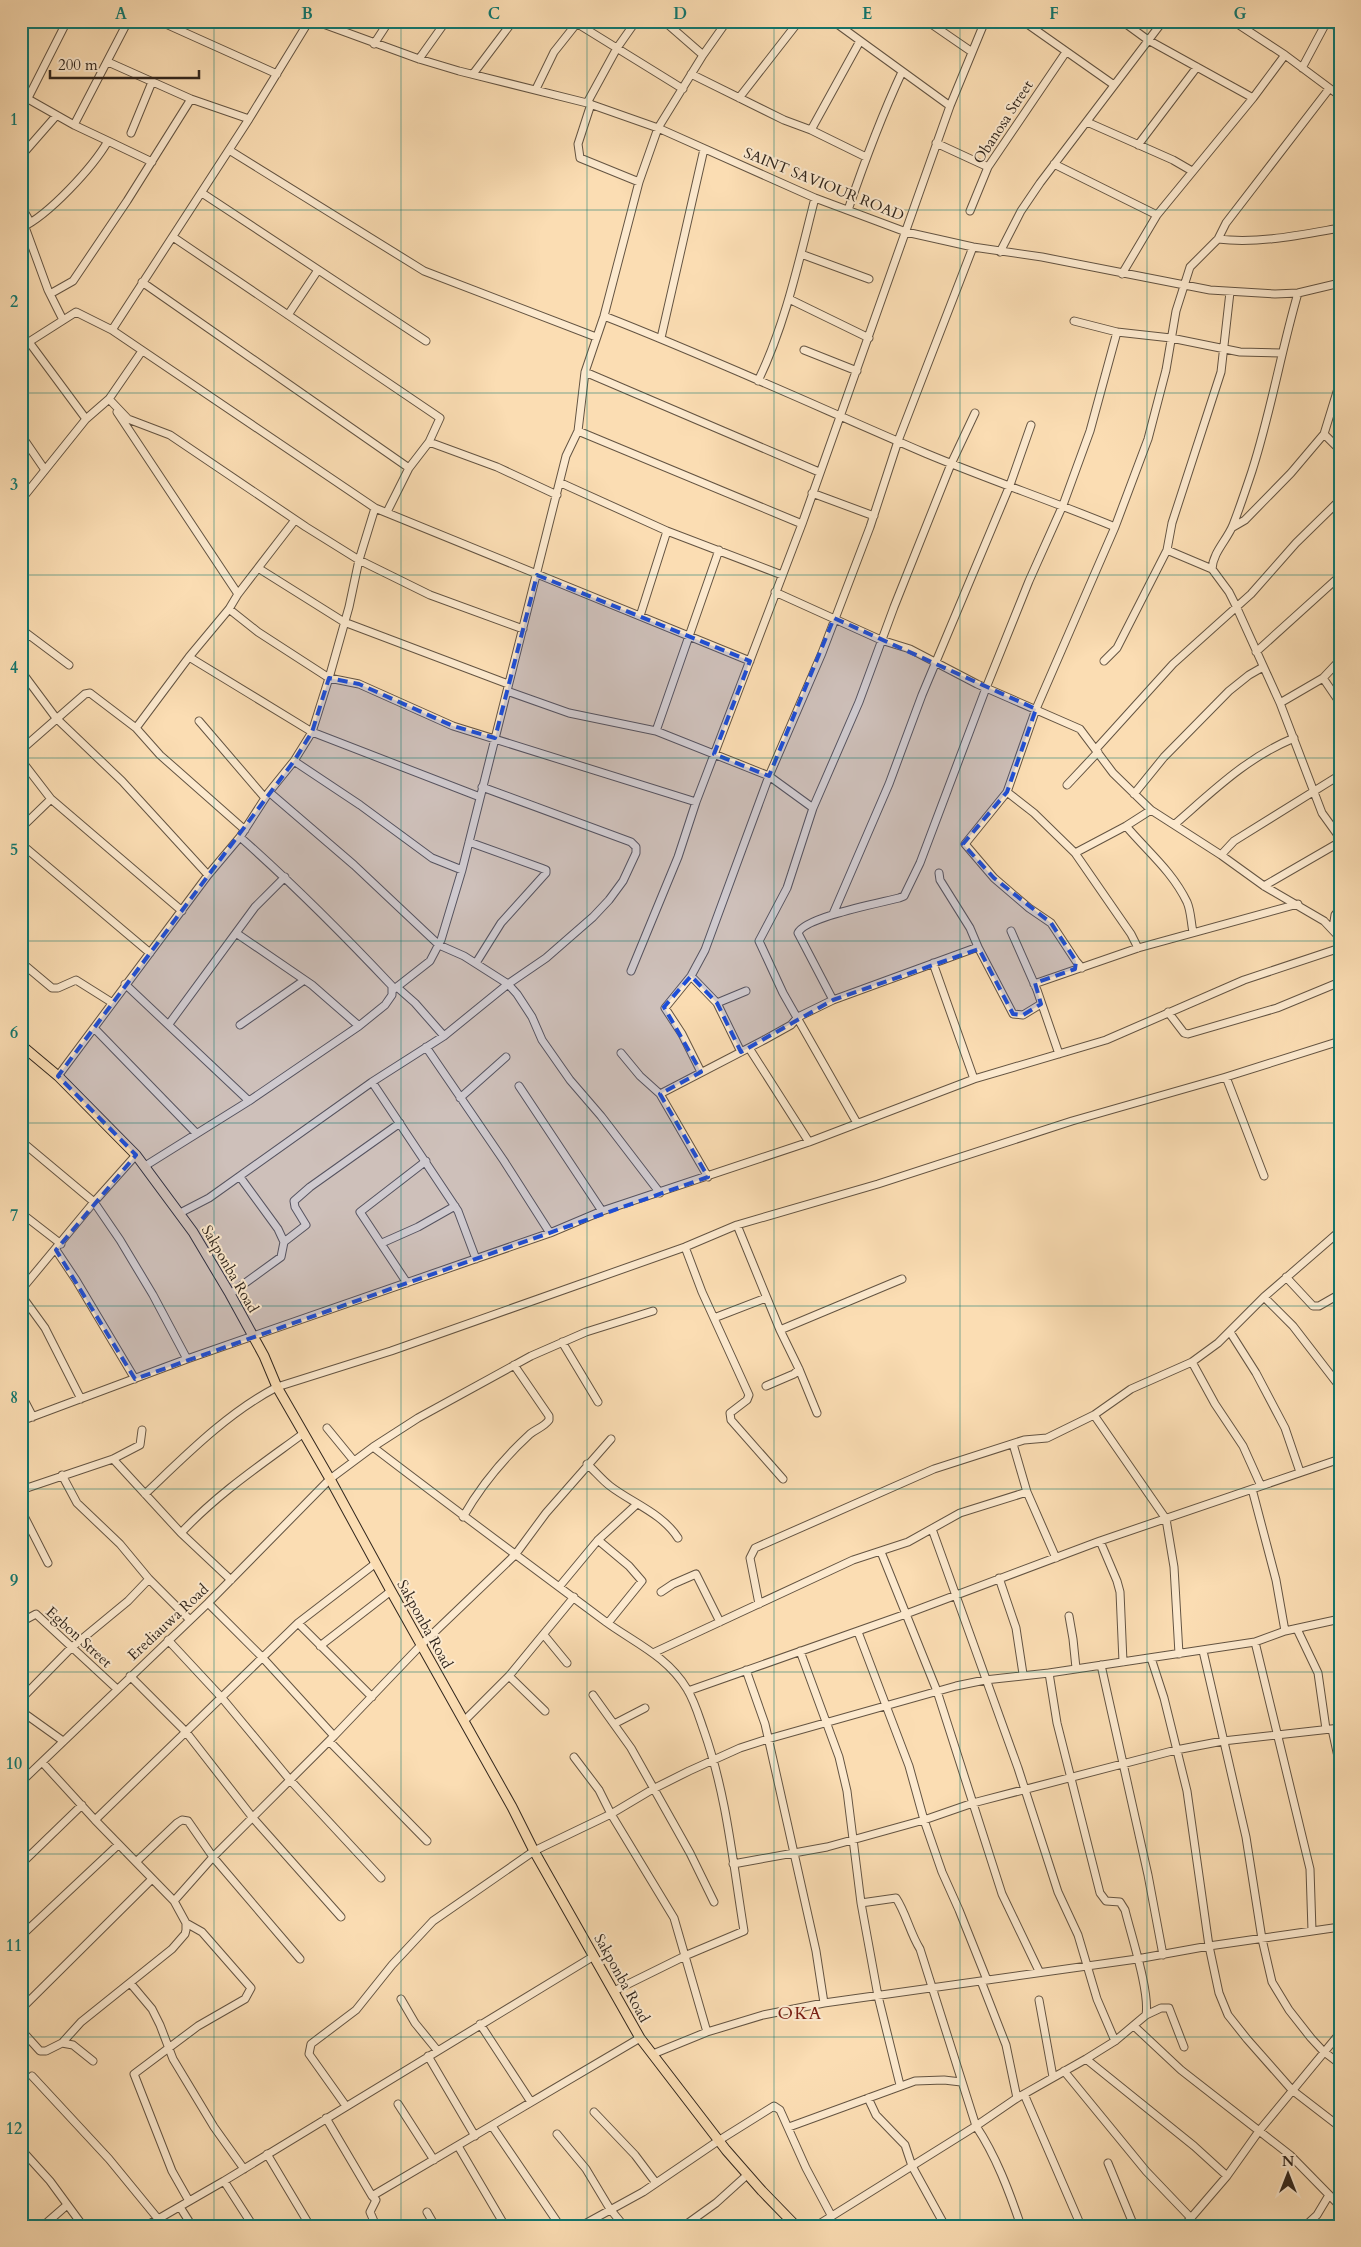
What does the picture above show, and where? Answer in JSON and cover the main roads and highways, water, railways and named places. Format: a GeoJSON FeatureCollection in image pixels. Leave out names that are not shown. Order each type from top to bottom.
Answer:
{"type":"FeatureCollection","features":[{"type":"Feature","properties":{"kind":"main road","name":"Sakponba Road"},"geometry":{"type":"LineString","coordinates":[[23,1051],[58,1076],[136,1155],[180,1213],[254,1337],[277,1387],[330,1479],[534,1851],[640,2038],[718,2140],[796,2226]]}},
{"type":"Feature","properties":{"kind":"district","name":"OKA"},"geometry":{"type":"Point","coordinates":[800,2013]}}]}
